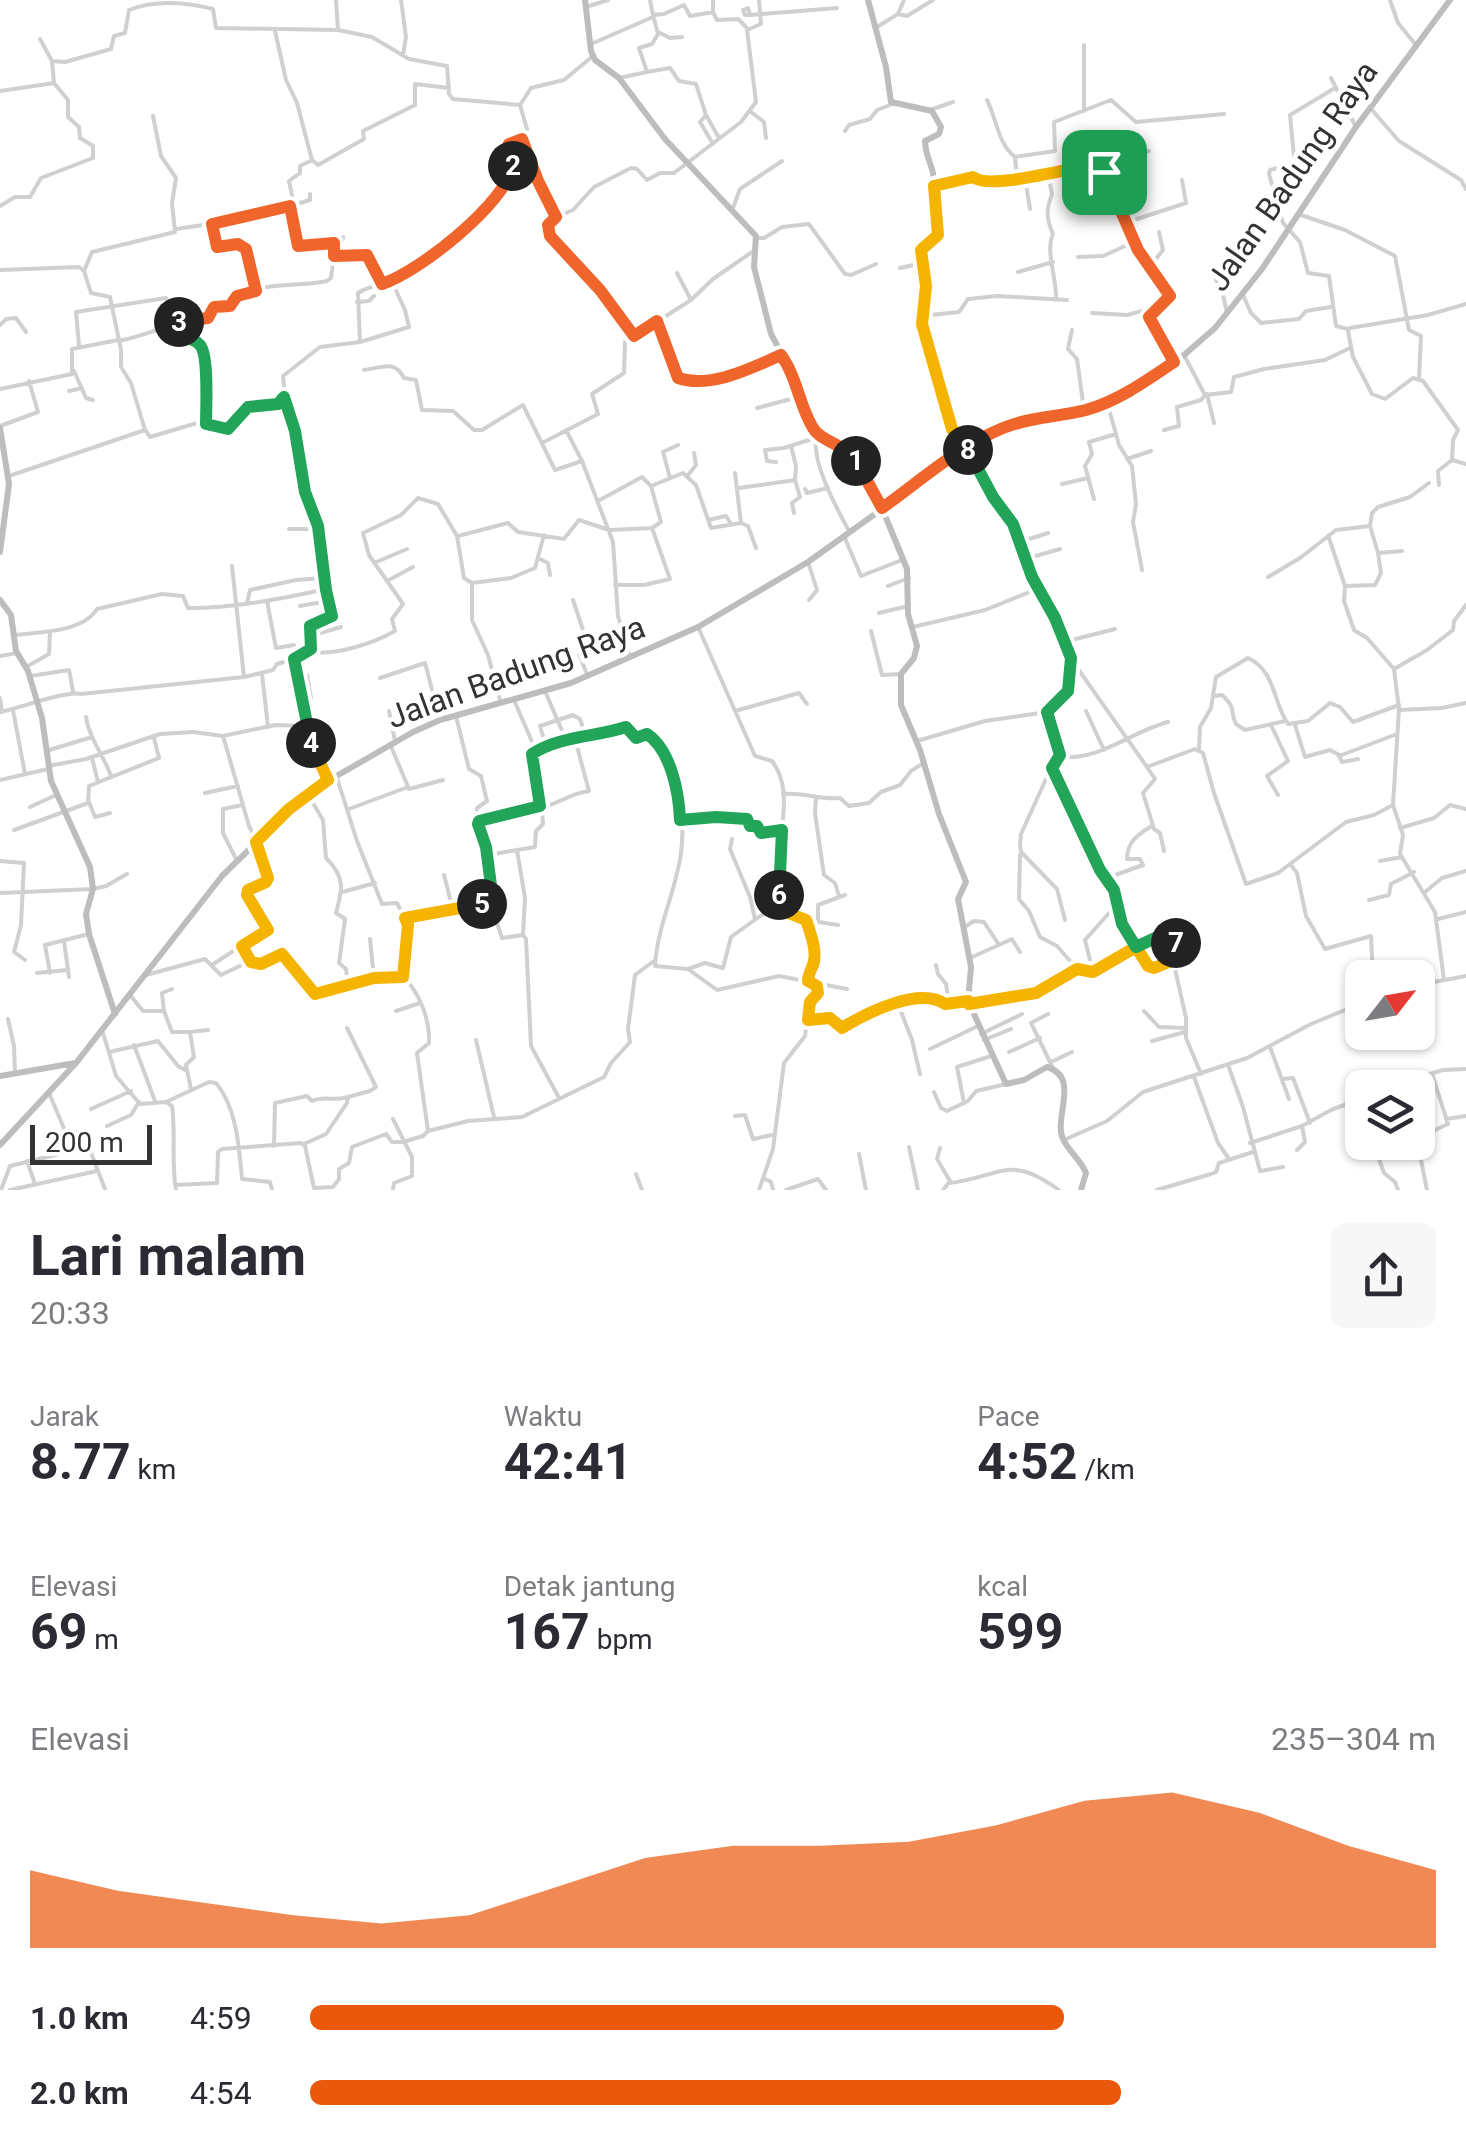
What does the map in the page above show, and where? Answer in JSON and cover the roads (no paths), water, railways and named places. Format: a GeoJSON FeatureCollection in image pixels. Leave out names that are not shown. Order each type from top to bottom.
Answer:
{"type":"FeatureCollection","features":[{"type":"Feature","properties":{"kind":"street"},"geometry":{"type":"LineString","coordinates":[[336,0],[338,30]]}},
{"type":"Feature","properties":{"kind":"street"},"geometry":{"type":"LineString","coordinates":[[400,0],[406,37],[403,56]]}},
{"type":"Feature","properties":{"kind":"street"},"geometry":{"type":"LineString","coordinates":[[608,0],[585,4],[593,56],[619,78],[658,131],[758,238],[782,227],[810,224],[845,274],[876,264]]}},
{"type":"Feature","properties":{"kind":"street"},"geometry":{"type":"LineString","coordinates":[[647,72],[640,48],[653,43],[658,32],[650,0]]}},
{"type":"Feature","properties":{"kind":"street"},"geometry":{"type":"LineString","coordinates":[[634,336],[590,278],[550,236],[548,225],[573,210],[594,187],[631,168],[638,169],[647,180],[660,173],[671,174],[751,112],[756,98],[747,28],[738,19],[717,20],[713,0]]}},
{"type":"Feature","properties":{"kind":"street"},"geometry":{"type":"LineString","coordinates":[[747,28],[760,26],[758,0]]}},
{"type":"Feature","properties":{"kind":"street"},"geometry":{"type":"LineString","coordinates":[[868,0],[892,104]]}},
{"type":"Feature","properties":{"kind":"street"},"geometry":{"type":"LineString","coordinates":[[876,28],[898,14],[904,0]]}},
{"type":"Feature","properties":{"kind":"street"},"geometry":{"type":"LineString","coordinates":[[898,14],[907,16],[934,0]]}},
{"type":"Feature","properties":{"kind":"street"},"geometry":{"type":"LineString","coordinates":[[1390,0],[1398,22],[1416,44]]}},
{"type":"Feature","properties":{"kind":"street","name":"Jalan Badung Raya"},"geometry":{"type":"LineString","coordinates":[[0,1145],[102,1031],[237,861],[328,780],[440,720],[588,677],[698,627],[808,562],[966,448],[1010,425],[1107,402],[1184,355],[1243,295],[1370,107],[1450,0]]}},
{"type":"Feature","properties":{"kind":"street"},"geometry":{"type":"LineString","coordinates":[[797,12],[798,1]]}},
{"type":"Feature","properties":{"kind":"street"},"geometry":{"type":"LineString","coordinates":[[52,61],[65,62],[111,50],[114,36],[125,33],[129,10],[148,2],[186,2],[213,9],[216,28],[338,30],[372,37],[403,56],[448,66],[453,99],[520,105]]}},
{"type":"Feature","properties":{"kind":"street"},"geometry":{"type":"LineString","coordinates":[[591,44],[682,5],[691,17],[713,12]]}},
{"type":"Feature","properties":{"kind":"street"},"geometry":{"type":"LineString","coordinates":[[750,16],[837,8]]}},
{"type":"Feature","properties":{"kind":"street"},"geometry":{"type":"LineString","coordinates":[[275,30],[286,80],[297,103],[312,160],[318,164],[359,144],[364,139],[363,131],[415,106],[415,84],[450,88]]}},
{"type":"Feature","properties":{"kind":"street"},"geometry":{"type":"LineString","coordinates":[[658,32],[670,38],[682,37]]}},
{"type":"Feature","properties":{"kind":"street"},"geometry":{"type":"LineString","coordinates":[[0,206],[18,196],[30,197],[42,178],[93,158],[93,146],[80,138],[79,126],[68,117],[68,100],[54,83],[52,61],[40,39]]}},
{"type":"Feature","properties":{"kind":"street"},"geometry":{"type":"LineString","coordinates":[[1084,45],[1084,111]]}},
{"type":"Feature","properties":{"kind":"street"},"geometry":{"type":"LineString","coordinates":[[520,105],[531,88],[564,80],[593,56]]}},
{"type":"Feature","properties":{"kind":"street"},"geometry":{"type":"LineString","coordinates":[[619,78],[670,68],[680,81],[696,84],[706,115],[720,139]]}},
{"type":"Feature","properties":{"kind":"street"},"geometry":{"type":"LineString","coordinates":[[1331,78],[1356,127]]}},
{"type":"Feature","properties":{"kind":"street"},"geometry":{"type":"LineString","coordinates":[[0,90],[54,83]]}},
{"type":"Feature","properties":{"kind":"street"},"geometry":{"type":"LineString","coordinates":[[1296,178],[1290,115],[1334,88]]}},
{"type":"Feature","properties":{"kind":"street"},"geometry":{"type":"LineString","coordinates":[[987,100],[1002,147],[1015,157],[1053,153],[1056,150],[1052,124],[1113,100],[1136,122],[1224,114]]}},
{"type":"Feature","properties":{"kind":"street"},"geometry":{"type":"LineString","coordinates":[[845,131],[848,125],[870,119],[876,110],[892,104],[930,110],[952,102]]}},
{"type":"Feature","properties":{"kind":"street"},"geometry":{"type":"LineString","coordinates":[[360,342],[359,292],[391,280],[437,250],[506,185],[514,169],[509,143],[522,139],[528,129],[520,105]]}},
{"type":"Feature","properties":{"kind":"street"},"geometry":{"type":"LineString","coordinates":[[1370,107],[1399,141],[1461,180],[1466,188]]}},
{"type":"Feature","properties":{"kind":"street"},"geometry":{"type":"LineString","coordinates":[[930,110],[942,128],[924,146],[934,186],[938,235],[922,247],[926,286],[922,316],[952,429],[1013,524],[1071,658],[1156,779],[1142,792],[1164,850]]}},
{"type":"Feature","properties":{"kind":"street"},"geometry":{"type":"LineString","coordinates":[[751,112],[764,122],[766,138]]}},
{"type":"Feature","properties":{"kind":"street"},"geometry":{"type":"LineString","coordinates":[[706,115],[700,122],[713,144]]}},
{"type":"Feature","properties":{"kind":"street"},"geometry":{"type":"LineString","coordinates":[[153,116],[161,156],[176,178],[172,204],[176,230]]}},
{"type":"Feature","properties":{"kind":"street"},"geometry":{"type":"LineString","coordinates":[[522,139],[556,217]]}},
{"type":"Feature","properties":{"kind":"street"},"geometry":{"type":"LineString","coordinates":[[934,186],[970,177],[982,183],[1024,178],[1150,151]]}},
{"type":"Feature","properties":{"kind":"street"},"geometry":{"type":"LineString","coordinates":[[1015,157],[1017,177]]}},
{"type":"Feature","properties":{"kind":"street"},"geometry":{"type":"LineString","coordinates":[[312,160],[299,166],[300,173],[290,180],[298,246],[342,242],[343,237]]}},
{"type":"Feature","properties":{"kind":"street"},"geometry":{"type":"LineString","coordinates":[[734,212],[737,192],[782,161]]}},
{"type":"Feature","properties":{"kind":"street"},"geometry":{"type":"LineString","coordinates":[[1100,164],[1134,242],[1170,296],[1150,314]]}},
{"type":"Feature","properties":{"kind":"street"},"geometry":{"type":"LineString","coordinates":[[1280,167],[1271,169],[1269,174],[1280,215],[1302,245],[1308,273],[1328,275],[1336,326],[1348,329],[1466,304]]}},
{"type":"Feature","properties":{"kind":"street"},"geometry":{"type":"LineString","coordinates":[[1048,174],[1052,196],[1046,206],[1053,234],[1049,244],[1056,299]]}},
{"type":"Feature","properties":{"kind":"street"},"geometry":{"type":"LineString","coordinates":[[1024,178],[1030,209]]}},
{"type":"Feature","properties":{"kind":"street"},"geometry":{"type":"LineString","coordinates":[[1125,222],[1186,203],[1182,180]]}},
{"type":"Feature","properties":{"kind":"street"},"geometry":{"type":"LineString","coordinates":[[84,271],[92,252],[292,206],[310,200],[310,194]]}},
{"type":"Feature","properties":{"kind":"street"},"geometry":{"type":"LineString","coordinates":[[1297,214],[1345,230],[1395,256],[1410,331],[1420,336],[1420,378],[1458,430],[1452,460],[1438,471],[1439,485]]}},
{"type":"Feature","properties":{"kind":"street"},"geometry":{"type":"LineString","coordinates":[[212,224],[217,247],[238,244],[246,249],[256,291]]}},
{"type":"Feature","properties":{"kind":"street"},"geometry":{"type":"LineString","coordinates":[[1151,266],[1163,250],[1158,232]]}},
{"type":"Feature","properties":{"kind":"street"},"geometry":{"type":"LineString","coordinates":[[758,238],[755,272],[773,339],[790,368],[816,436],[828,488],[861,576],[902,560]]}},
{"type":"Feature","properties":{"kind":"street"},"geometry":{"type":"LineString","coordinates":[[1078,258],[1103,256],[1134,242]]}},
{"type":"Feature","properties":{"kind":"street"},"geometry":{"type":"LineString","coordinates":[[93,400],[86,398],[70,351],[208,318],[214,307],[230,306],[237,296],[327,281],[331,278],[334,243]]}},
{"type":"Feature","properties":{"kind":"street"},"geometry":{"type":"LineString","coordinates":[[542,442],[598,414],[592,394],[624,372],[623,344],[692,300],[720,274],[756,250]]}},
{"type":"Feature","properties":{"kind":"street"},"geometry":{"type":"LineString","coordinates":[[334,256],[367,255],[382,284]]}},
{"type":"Feature","properties":{"kind":"street"},"geometry":{"type":"LineString","coordinates":[[1018,272],[1052,262]]}},
{"type":"Feature","properties":{"kind":"street"},"geometry":{"type":"LineString","coordinates":[[900,268],[922,263]]}},
{"type":"Feature","properties":{"kind":"street"},"geometry":{"type":"LineString","coordinates":[[0,270],[79,266],[92,293],[108,296],[114,306],[122,369],[130,380],[145,430],[155,437],[197,424],[228,429],[248,407],[278,404],[284,397]]}},
{"type":"Feature","properties":{"kind":"street"},"geometry":{"type":"LineString","coordinates":[[677,273],[692,300]]}},
{"type":"Feature","properties":{"kind":"street"},"geometry":{"type":"LineString","coordinates":[[310,651],[310,626],[332,618],[316,514],[305,492],[282,376],[317,348],[360,342],[409,326],[406,310],[391,280]]}},
{"type":"Feature","properties":{"kind":"street"},"geometry":{"type":"LineString","coordinates":[[1216,280],[1227,314]]}},
{"type":"Feature","properties":{"kind":"street"},"geometry":{"type":"LineString","coordinates":[[1243,295],[1251,313],[1262,323],[1298,319],[1306,311],[1331,307]]}},
{"type":"Feature","properties":{"kind":"street"},"geometry":{"type":"LineString","coordinates":[[357,302],[369,301],[374,296]]}},
{"type":"Feature","properties":{"kind":"street"},"geometry":{"type":"LineString","coordinates":[[79,346],[75,313],[167,298],[174,337],[190,339],[202,348],[206,424]]}},
{"type":"Feature","properties":{"kind":"street"},"geometry":{"type":"LineString","coordinates":[[922,316],[959,312],[968,299],[1067,300]]}},
{"type":"Feature","properties":{"kind":"street"},"geometry":{"type":"LineString","coordinates":[[1092,313],[1150,314]]}},
{"type":"Feature","properties":{"kind":"street"},"geometry":{"type":"LineString","coordinates":[[1150,314],[1174,362]]}},
{"type":"Feature","properties":{"kind":"street"},"geometry":{"type":"LineString","coordinates":[[0,325],[6,319],[16,318],[26,332]]}},
{"type":"Feature","properties":{"kind":"street"},"geometry":{"type":"LineString","coordinates":[[657,321],[675,374],[683,380],[732,375],[781,355]]}},
{"type":"Feature","properties":{"kind":"street"},"geometry":{"type":"LineString","coordinates":[[1348,329],[1350,348],[1376,398],[1389,397],[1410,380],[1420,378]]}},
{"type":"Feature","properties":{"kind":"street"},"geometry":{"type":"LineString","coordinates":[[1072,330],[1068,350],[1077,359],[1084,410]]}},
{"type":"Feature","properties":{"kind":"street"},"geometry":{"type":"LineString","coordinates":[[1164,430],[1179,426],[1177,407],[1206,395],[1232,392],[1234,378],[1264,369],[1326,360],[1350,348]]}},
{"type":"Feature","properties":{"kind":"street"},"geometry":{"type":"LineString","coordinates":[[1184,355],[1206,395],[1214,423]]}},
{"type":"Feature","properties":{"kind":"street"},"geometry":{"type":"LineString","coordinates":[[364,370],[388,364],[398,368],[405,378],[416,379],[422,410],[455,412],[477,431],[523,404],[556,471],[582,461]]}},
{"type":"Feature","properties":{"kind":"street"},"geometry":{"type":"LineString","coordinates":[[0,389],[74,371]]}},
{"type":"Feature","properties":{"kind":"street"},"geometry":{"type":"LineString","coordinates":[[0,552],[9,476],[0,427],[38,412],[29,382]]}},
{"type":"Feature","properties":{"kind":"street"},"geometry":{"type":"LineString","coordinates":[[69,391],[82,388]]}},
{"type":"Feature","properties":{"kind":"street"},"geometry":{"type":"LineString","coordinates":[[757,408],[799,397]]}},
{"type":"Feature","properties":{"kind":"street"},"geometry":{"type":"LineString","coordinates":[[1107,402],[1133,474],[1133,522],[1142,570]]}},
{"type":"Feature","properties":{"kind":"street"},"geometry":{"type":"LineString","coordinates":[[566,428],[609,530],[618,616],[630,659]]}},
{"type":"Feature","properties":{"kind":"street"},"geometry":{"type":"LineString","coordinates":[[9,476],[145,430]]}},
{"type":"Feature","properties":{"kind":"street"},"geometry":{"type":"LineString","coordinates":[[1094,499],[1085,466],[1092,454],[1089,442],[1116,434]]}},
{"type":"Feature","properties":{"kind":"street"},"geometry":{"type":"LineString","coordinates":[[776,462],[767,461],[765,450],[791,446],[816,436],[848,450],[882,508],[909,578],[908,606],[916,649],[901,674],[900,705],[917,741],[966,882],[958,899],[970,958],[968,1002],[1006,1084]]}},
{"type":"Feature","properties":{"kind":"street"},"geometry":{"type":"LineString","coordinates":[[670,478],[662,452],[678,445]]}},
{"type":"Feature","properties":{"kind":"street"},"geometry":{"type":"LineString","coordinates":[[791,446],[800,497],[792,503],[794,512]]}},
{"type":"Feature","properties":{"kind":"street"},"geometry":{"type":"LineString","coordinates":[[1128,458],[1151,451]]}},
{"type":"Feature","properties":{"kind":"street"},"geometry":{"type":"LineString","coordinates":[[688,475],[696,465],[694,453]]}},
{"type":"Feature","properties":{"kind":"street"},"geometry":{"type":"LineString","coordinates":[[1452,460],[1466,464]]}},
{"type":"Feature","properties":{"kind":"street"},"geometry":{"type":"LineString","coordinates":[[735,473],[741,523]]}},
{"type":"Feature","properties":{"kind":"street"},"geometry":{"type":"LineString","coordinates":[[652,486],[680,474],[688,475],[699,492],[712,528],[741,523],[748,526],[756,548]]}},
{"type":"Feature","properties":{"kind":"street"},"geometry":{"type":"LineString","coordinates":[[456,536],[508,522],[518,532],[566,538],[579,520],[609,530],[652,528],[661,522],[652,486],[642,477],[598,501]]}},
{"type":"Feature","properties":{"kind":"street"},"geometry":{"type":"LineString","coordinates":[[1062,484],[1088,478]]}},
{"type":"Feature","properties":{"kind":"street"},"geometry":{"type":"LineString","coordinates":[[739,488],[795,480]]}},
{"type":"Feature","properties":{"kind":"street"},"geometry":{"type":"LineString","coordinates":[[1345,586],[1375,585],[1381,574],[1370,526],[1372,513],[1378,506],[1410,496],[1429,483]]}},
{"type":"Feature","properties":{"kind":"street"},"geometry":{"type":"LineString","coordinates":[[805,489],[807,493],[828,488]]}},
{"type":"Feature","properties":{"kind":"street"},"geometry":{"type":"LineString","coordinates":[[0,698],[1,712],[73,692],[244,677],[262,674],[310,651],[319,653],[393,633],[392,616],[403,604],[374,563],[363,532],[401,515],[418,498],[438,504],[456,536],[464,578],[472,583],[510,578],[535,568],[544,535]]}},
{"type":"Feature","properties":{"kind":"street"},"geometry":{"type":"LineString","coordinates":[[1268,577],[1336,530],[1370,526]]}},
{"type":"Feature","properties":{"kind":"street"},"geometry":{"type":"LineString","coordinates":[[615,586],[670,579],[652,528]]}},
{"type":"Feature","properties":{"kind":"street"},"geometry":{"type":"LineString","coordinates":[[290,530],[318,532]]}},
{"type":"Feature","properties":{"kind":"street"},"geometry":{"type":"LineString","coordinates":[[1018,543],[1048,533]]}},
{"type":"Feature","properties":{"kind":"street"},"geometry":{"type":"LineString","coordinates":[[1329,538],[1354,630],[1381,651],[1394,669],[1399,708],[1393,805],[1400,828],[1402,858],[1414,872],[1438,919],[1444,980]]}},
{"type":"Feature","properties":{"kind":"street"},"geometry":{"type":"LineString","coordinates":[[1025,559],[1060,548]]}},
{"type":"Feature","properties":{"kind":"street"},"geometry":{"type":"LineString","coordinates":[[374,563],[407,549]]}},
{"type":"Feature","properties":{"kind":"street"},"geometry":{"type":"LineString","coordinates":[[1378,553],[1402,551]]}},
{"type":"Feature","properties":{"kind":"street"},"geometry":{"type":"LineString","coordinates":[[540,559],[548,562],[550,574]]}},
{"type":"Feature","properties":{"kind":"street"},"geometry":{"type":"LineString","coordinates":[[808,562],[817,590],[809,600]]}},
{"type":"Feature","properties":{"kind":"street"},"geometry":{"type":"LineString","coordinates":[[232,566],[244,677]]}},
{"type":"Feature","properties":{"kind":"street"},"geometry":{"type":"LineString","coordinates":[[387,581],[412,567]]}},
{"type":"Feature","properties":{"kind":"street"},"geometry":{"type":"LineString","coordinates":[[247,602],[250,590],[324,578]]}},
{"type":"Feature","properties":{"kind":"street"},"geometry":{"type":"LineString","coordinates":[[888,586],[909,578]]}},
{"type":"Feature","properties":{"kind":"street"},"geometry":{"type":"LineString","coordinates":[[472,583],[472,620],[488,655],[501,704]]}},
{"type":"Feature","properties":{"kind":"street"},"geometry":{"type":"LineString","coordinates":[[913,626],[985,610],[1038,588]]}},
{"type":"Feature","properties":{"kind":"street"},"geometry":{"type":"LineString","coordinates":[[14,635],[50,632],[90,618],[97,609],[166,594],[183,596],[188,608],[267,601],[326,590]]}},
{"type":"Feature","properties":{"kind":"street"},"geometry":{"type":"LineString","coordinates":[[0,600],[12,615],[17,653],[28,671],[38,704],[56,795],[90,867],[92,889],[86,908],[89,934],[115,1014]]}},
{"type":"Feature","properties":{"kind":"street"},"geometry":{"type":"LineString","coordinates":[[300,606],[328,600]]}},
{"type":"Feature","properties":{"kind":"street"},"geometry":{"type":"LineString","coordinates":[[573,600],[587,642],[579,654],[588,677]]}},
{"type":"Feature","properties":{"kind":"street"},"geometry":{"type":"LineString","coordinates":[[267,601],[276,648],[294,645]]}},
{"type":"Feature","properties":{"kind":"street"},"geometry":{"type":"LineString","coordinates":[[1394,669],[1450,632],[1466,605]]}},
{"type":"Feature","properties":{"kind":"street"},"geometry":{"type":"LineString","coordinates":[[880,613],[908,606]]}},
{"type":"Feature","properties":{"kind":"street"},"geometry":{"type":"LineString","coordinates":[[698,627],[755,756],[776,765],[786,811],[780,908]]}},
{"type":"Feature","properties":{"kind":"street"},"geometry":{"type":"LineString","coordinates":[[310,636],[340,628]]}},
{"type":"Feature","properties":{"kind":"street"},"geometry":{"type":"LineString","coordinates":[[1064,642],[1116,629]]}},
{"type":"Feature","properties":{"kind":"street"},"geometry":{"type":"LineString","coordinates":[[871,631],[882,675],[901,674]]}},
{"type":"Feature","properties":{"kind":"street"},"geometry":{"type":"LineString","coordinates":[[28,671],[49,654],[50,632]]}},
{"type":"Feature","properties":{"kind":"street"},"geometry":{"type":"LineString","coordinates":[[0,656],[17,653]]}},
{"type":"Feature","properties":{"kind":"street"},"geometry":{"type":"LineString","coordinates":[[917,741],[985,721],[1047,712],[1068,691],[1071,658]]}},
{"type":"Feature","properties":{"kind":"street"},"geometry":{"type":"LineString","coordinates":[[1198,749],[1200,726],[1212,708],[1216,677],[1252,658],[1276,691],[1285,720]]}},
{"type":"Feature","properties":{"kind":"street"},"geometry":{"type":"LineString","coordinates":[[294,659],[306,726],[314,754],[328,780]]}},
{"type":"Feature","properties":{"kind":"street"},"geometry":{"type":"LineString","coordinates":[[380,678],[425,663],[440,720]]}},
{"type":"Feature","properties":{"kind":"street"},"geometry":{"type":"LineString","coordinates":[[28,671],[69,670],[73,692]]}},
{"type":"Feature","properties":{"kind":"street"},"geometry":{"type":"LineString","coordinates":[[262,674],[268,727]]}},
{"type":"Feature","properties":{"kind":"street"},"geometry":{"type":"LineString","coordinates":[[302,705],[310,698],[307,675]]}},
{"type":"Feature","properties":{"kind":"street"},"geometry":{"type":"LineString","coordinates":[[545,691],[566,740]]}},
{"type":"Feature","properties":{"kind":"street"},"geometry":{"type":"LineString","coordinates":[[734,711],[800,693],[807,704]]}},
{"type":"Feature","properties":{"kind":"street"},"geometry":{"type":"LineString","coordinates":[[1214,696],[1222,696],[1232,706],[1240,728],[1285,720],[1296,725],[1330,704],[1340,708],[1353,722],[1399,708],[1466,703]]}},
{"type":"Feature","properties":{"kind":"street"},"geometry":{"type":"LineString","coordinates":[[514,700],[536,751]]}},
{"type":"Feature","properties":{"kind":"street"},"geometry":{"type":"LineString","coordinates":[[13,710],[26,774]]}},
{"type":"Feature","properties":{"kind":"street"},"geometry":{"type":"LineString","coordinates":[[390,711],[393,743],[409,790],[444,780]]}},
{"type":"Feature","properties":{"kind":"street"},"geometry":{"type":"LineString","coordinates":[[1047,712],[1060,757]]}},
{"type":"Feature","properties":{"kind":"street"},"geometry":{"type":"LineString","coordinates":[[1086,712],[1104,750]]}},
{"type":"Feature","properties":{"kind":"street"},"geometry":{"type":"LineString","coordinates":[[456,716],[469,769],[481,776],[487,801],[477,810],[502,938],[523,935]]}},
{"type":"Feature","properties":{"kind":"street"},"geometry":{"type":"LineString","coordinates":[[546,746],[540,726],[558,719],[578,716],[586,738]]}},
{"type":"Feature","properties":{"kind":"street"},"geometry":{"type":"LineString","coordinates":[[86,717],[112,778]]}},
{"type":"Feature","properties":{"kind":"street"},"geometry":{"type":"LineString","coordinates":[[1060,757],[1077,758],[1104,750],[1168,722]]}},
{"type":"Feature","properties":{"kind":"street"},"geometry":{"type":"LineString","coordinates":[[1271,725],[1288,761],[1267,776],[1278,795]]}},
{"type":"Feature","properties":{"kind":"street"},"geometry":{"type":"LineString","coordinates":[[1296,725],[1306,757],[1330,750],[1342,762],[1358,759]]}},
{"type":"Feature","properties":{"kind":"street"},"geometry":{"type":"LineString","coordinates":[[0,780],[92,757],[154,736],[193,732],[223,736],[268,727],[306,726]]}},
{"type":"Feature","properties":{"kind":"street"},"geometry":{"type":"LineString","coordinates":[[488,856],[537,845],[536,831],[543,824],[540,790],[534,781],[532,758],[536,751],[626,727],[636,738],[647,734],[654,738],[673,776],[680,820],[681,854],[656,967],[688,969],[704,963],[723,968],[732,937],[755,919],[780,908],[806,920],[838,924]]}},
{"type":"Feature","properties":{"kind":"street"},"geometry":{"type":"LineString","coordinates":[[1339,755],[1397,734]]}},
{"type":"Feature","properties":{"kind":"street"},"geometry":{"type":"LineString","coordinates":[[110,813],[95,817],[87,788],[160,758],[154,736]]}},
{"type":"Feature","properties":{"kind":"street"},"geometry":{"type":"LineString","coordinates":[[212,966],[268,930],[247,895],[248,890],[268,878],[223,736]]}},
{"type":"Feature","properties":{"kind":"street"},"geometry":{"type":"LineString","coordinates":[[46,750],[92,737]]}},
{"type":"Feature","properties":{"kind":"street"},"geometry":{"type":"LineString","coordinates":[[479,821],[555,804],[570,793],[588,791],[574,739]]}},
{"type":"Feature","properties":{"kind":"street"},"geometry":{"type":"LineString","coordinates":[[1148,767],[1198,749]]}},
{"type":"Feature","properties":{"kind":"street"},"geometry":{"type":"LineString","coordinates":[[1198,749],[1204,754],[1244,881],[1250,884],[1290,864],[1346,822],[1393,805]]}},
{"type":"Feature","properties":{"kind":"street"},"geometry":{"type":"LineString","coordinates":[[92,757],[98,782]]}},
{"type":"Feature","properties":{"kind":"street"},"geometry":{"type":"LineString","coordinates":[[1052,768],[1105,879],[1114,890],[1122,924],[1136,947],[1150,968],[1191,952],[1188,942],[1176,943],[1170,932],[1136,947],[1093,972],[1077,969],[1057,946],[1040,937],[1030,911],[1019,899],[1021,834],[1052,768],[1060,757]]}},
{"type":"Feature","properties":{"kind":"street"},"geometry":{"type":"LineString","coordinates":[[783,794],[842,798],[849,806],[869,802],[881,792],[900,786],[910,770],[922,764]]}},
{"type":"Feature","properties":{"kind":"street"},"geometry":{"type":"LineString","coordinates":[[336,775],[356,841],[384,906],[398,903],[408,925],[403,977]]}},
{"type":"Feature","properties":{"kind":"street"},"geometry":{"type":"LineString","coordinates":[[205,793],[238,786]]}},
{"type":"Feature","properties":{"kind":"street"},"geometry":{"type":"LineString","coordinates":[[349,809],[408,787]]}},
{"type":"Feature","properties":{"kind":"street"},"geometry":{"type":"LineString","coordinates":[[308,794],[322,820],[326,858],[336,868],[342,892],[336,913],[346,919],[339,962],[346,969],[348,984]]}},
{"type":"Feature","properties":{"kind":"street"},"geometry":{"type":"LineString","coordinates":[[30,807],[56,795]]}},
{"type":"Feature","properties":{"kind":"street"},"geometry":{"type":"LineString","coordinates":[[816,798],[824,875],[842,896],[818,905],[818,922]]}},
{"type":"Feature","properties":{"kind":"street"},"geometry":{"type":"LineString","coordinates":[[14,830],[90,802]]}},
{"type":"Feature","properties":{"kind":"street"},"geometry":{"type":"LineString","coordinates":[[237,861],[223,833],[223,809],[242,805]]}},
{"type":"Feature","properties":{"kind":"street"},"geometry":{"type":"LineString","coordinates":[[1400,828],[1432,818],[1450,805],[1466,810]]}},
{"type":"Feature","properties":{"kind":"street"},"geometry":{"type":"LineString","coordinates":[[680,820],[747,819],[761,833],[782,830]]}},
{"type":"Feature","properties":{"kind":"street"},"geometry":{"type":"LineString","coordinates":[[1105,879],[1143,865],[1140,859],[1128,859],[1128,848],[1138,834],[1153,825]]}},
{"type":"Feature","properties":{"kind":"street"},"geometry":{"type":"LineString","coordinates":[[732,839],[730,849],[750,896],[755,919]]}},
{"type":"Feature","properties":{"kind":"street"},"geometry":{"type":"LineString","coordinates":[[518,850],[525,898],[523,935],[528,948],[531,1046],[559,1098]]}},
{"type":"Feature","properties":{"kind":"street"},"geometry":{"type":"LineString","coordinates":[[1021,852],[1057,889],[1065,920]]}},
{"type":"Feature","properties":{"kind":"street"},"geometry":{"type":"LineString","coordinates":[[1380,861],[1402,858]]}},
{"type":"Feature","properties":{"kind":"street"},"geometry":{"type":"LineString","coordinates":[[0,861],[24,864],[22,925],[14,952],[25,960]]}},
{"type":"Feature","properties":{"kind":"street"},"geometry":{"type":"LineString","coordinates":[[1290,864],[1297,873],[1306,916],[1325,948],[1371,936],[1372,960]]}},
{"type":"Feature","properties":{"kind":"street"},"geometry":{"type":"LineString","coordinates":[[1425,892],[1448,875],[1466,870]]}},
{"type":"Feature","properties":{"kind":"street"},"geometry":{"type":"LineString","coordinates":[[1369,900],[1389,894],[1391,884],[1414,872]]}},
{"type":"Feature","properties":{"kind":"street"},"geometry":{"type":"LineString","coordinates":[[0,893],[92,889],[126,874]]}},
{"type":"Feature","properties":{"kind":"street"},"geometry":{"type":"LineString","coordinates":[[444,875],[453,910]]}},
{"type":"Feature","properties":{"kind":"street"},"geometry":{"type":"LineString","coordinates":[[342,892],[375,883]]}},
{"type":"Feature","properties":{"kind":"street"},"geometry":{"type":"LineString","coordinates":[[405,918],[493,901]]}},
{"type":"Feature","properties":{"kind":"street"},"geometry":{"type":"LineString","coordinates":[[1093,972],[1085,940],[1118,908]]}},
{"type":"Feature","properties":{"kind":"street"},"geometry":{"type":"LineString","coordinates":[[1438,919],[1466,912]]}},
{"type":"Feature","properties":{"kind":"street"},"geometry":{"type":"LineString","coordinates":[[806,920],[814,954],[808,981]]}},
{"type":"Feature","properties":{"kind":"street"},"geometry":{"type":"LineString","coordinates":[[963,928],[984,922],[1000,945]]}},
{"type":"Feature","properties":{"kind":"street"},"geometry":{"type":"LineString","coordinates":[[50,973],[46,945],[89,934]]}},
{"type":"Feature","properties":{"kind":"street"},"geometry":{"type":"LineString","coordinates":[[370,939],[374,978]]}},
{"type":"Feature","properties":{"kind":"street"},"geometry":{"type":"LineString","coordinates":[[970,958],[1012,939],[1020,952]]}},
{"type":"Feature","properties":{"kind":"street"},"geometry":{"type":"LineString","coordinates":[[64,941],[69,978]]}},
{"type":"Feature","properties":{"kind":"street"},"geometry":{"type":"LineString","coordinates":[[146,975],[191,960],[207,959],[220,975],[248,962],[261,964],[282,954],[315,994],[374,978],[403,977],[416,990],[430,1038],[416,1053],[428,1131]]}},
{"type":"Feature","properties":{"kind":"street"},"geometry":{"type":"LineString","coordinates":[[386,1134],[394,1142],[404,1142],[428,1131],[494,1117],[522,1117],[604,1077],[630,1042],[635,975],[656,960]]}},
{"type":"Feature","properties":{"kind":"street"},"geometry":{"type":"LineString","coordinates":[[1171,962],[1185,1012],[1185,1030],[1202,1074]]}},
{"type":"Feature","properties":{"kind":"street"},"geometry":{"type":"LineString","coordinates":[[936,965],[946,984],[949,1004]]}},
{"type":"Feature","properties":{"kind":"street"},"geometry":{"type":"LineString","coordinates":[[688,969],[717,990],[765,977],[847,989]]}},
{"type":"Feature","properties":{"kind":"street"},"geometry":{"type":"LineString","coordinates":[[808,1020],[830,1018],[842,1028],[870,1012],[910,1000],[934,998],[949,1004],[1036,993],[1077,969]]}},
{"type":"Feature","properties":{"kind":"street"},"geometry":{"type":"LineString","coordinates":[[37,973],[67,970]]}},
{"type":"Feature","properties":{"kind":"street"},"geometry":{"type":"LineString","coordinates":[[1435,982],[1466,976]]}},
{"type":"Feature","properties":{"kind":"street"},"geometry":{"type":"LineString","coordinates":[[760,1190],[775,1134],[784,1063],[805,1036],[810,1002],[818,993],[817,986]]}},
{"type":"Feature","properties":{"kind":"street"},"geometry":{"type":"LineString","coordinates":[[172,989],[162,994],[170,1030],[208,1030]]}},
{"type":"Feature","properties":{"kind":"street"},"geometry":{"type":"LineString","coordinates":[[130,995],[142,1011],[164,1011]]}},
{"type":"Feature","properties":{"kind":"street"},"geometry":{"type":"LineString","coordinates":[[396,1011],[420,1003]]}},
{"type":"Feature","properties":{"kind":"street"},"geometry":{"type":"LineString","coordinates":[[898,1004],[920,1074]]}},
{"type":"Feature","properties":{"kind":"street"},"geometry":{"type":"LineString","coordinates":[[1064,1140],[1108,1120],[1143,1092],[1228,1065],[1345,1009]]}},
{"type":"Feature","properties":{"kind":"street"},"geometry":{"type":"LineString","coordinates":[[1144,1012],[1159,1028],[1185,1030]]}},
{"type":"Feature","properties":{"kind":"street"},"geometry":{"type":"LineString","coordinates":[[930,1050],[1022,1014]]}},
{"type":"Feature","properties":{"kind":"street"},"geometry":{"type":"LineString","coordinates":[[1048,1014],[1031,1022],[1066,1094],[1060,1128],[1086,1173],[1081,1190]]}},
{"type":"Feature","properties":{"kind":"street"},"geometry":{"type":"LineString","coordinates":[[8,1018],[15,1073]]}},
{"type":"Feature","properties":{"kind":"street"},"geometry":{"type":"LineString","coordinates":[[274,1146],[275,1103],[306,1096],[312,1101],[323,1096],[338,1100],[376,1087],[347,1028]]}},
{"type":"Feature","properties":{"kind":"street"},"geometry":{"type":"LineString","coordinates":[[981,1033],[1011,1029]]}},
{"type":"Feature","properties":{"kind":"street"},"geometry":{"type":"LineString","coordinates":[[1152,1040],[1185,1030]]}},
{"type":"Feature","properties":{"kind":"street"},"geometry":{"type":"LineString","coordinates":[[102,1031],[116,1076],[139,1102]]}},
{"type":"Feature","properties":{"kind":"street"},"geometry":{"type":"LineString","coordinates":[[190,1032],[194,1057],[186,1064],[192,1090]]}},
{"type":"Feature","properties":{"kind":"street"},"geometry":{"type":"LineString","coordinates":[[1010,1052],[1040,1038]]}},
{"type":"Feature","properties":{"kind":"street"},"geometry":{"type":"LineString","coordinates":[[476,1040],[494,1117]]}},
{"type":"Feature","properties":{"kind":"street"},"geometry":{"type":"LineString","coordinates":[[109,1052],[161,1042],[178,1066],[187,1071]]}},
{"type":"Feature","properties":{"kind":"street"},"geometry":{"type":"LineString","coordinates":[[134,1045],[156,1103]]}},
{"type":"Feature","properties":{"kind":"street"},"geometry":{"type":"LineString","coordinates":[[1270,1047],[1289,1099]]}},
{"type":"Feature","properties":{"kind":"street"},"geometry":{"type":"LineString","coordinates":[[934,1092],[943,1110],[964,1103],[976,1091],[1015,1084],[1072,1052]]}},
{"type":"Feature","properties":{"kind":"street"},"geometry":{"type":"LineString","coordinates":[[964,1103],[957,1067],[991,1056]]}},
{"type":"Feature","properties":{"kind":"street"},"geometry":{"type":"LineString","coordinates":[[0,1076],[76,1062]]}},
{"type":"Feature","properties":{"kind":"street"},"geometry":{"type":"LineString","coordinates":[[1228,1065],[1260,1172],[1283,1167]]}},
{"type":"Feature","properties":{"kind":"street"},"geometry":{"type":"LineString","coordinates":[[1435,1074],[1466,1069]]}},
{"type":"Feature","properties":{"kind":"street"},"geometry":{"type":"LineString","coordinates":[[1194,1077],[1218,1143],[1230,1160]]}},
{"type":"Feature","properties":{"kind":"street"},"geometry":{"type":"LineString","coordinates":[[1283,1079],[1292,1078],[1310,1123]]}},
{"type":"Feature","properties":{"kind":"street"},"geometry":{"type":"LineString","coordinates":[[139,1102],[166,1102],[212,1082],[222,1090],[239,1146],[242,1179],[270,1182],[272,1190]]}},
{"type":"Feature","properties":{"kind":"street"},"geometry":{"type":"LineString","coordinates":[[1435,1083],[1447,1125],[1435,1129]]}},
{"type":"Feature","properties":{"kind":"street"},"geometry":{"type":"LineString","coordinates":[[91,1109],[131,1091]]}},
{"type":"Feature","properties":{"kind":"street"},"geometry":{"type":"LineString","coordinates":[[49,1093],[74,1152]]}},
{"type":"Feature","properties":{"kind":"street"},"geometry":{"type":"LineString","coordinates":[[166,1102],[173,1110],[176,1188],[216,1184],[220,1150],[304,1144],[326,1134],[347,1104],[348,1096]]}},
{"type":"Feature","properties":{"kind":"street"},"geometry":{"type":"LineString","coordinates":[[107,1126],[132,1115],[139,1102]]}},
{"type":"Feature","properties":{"kind":"street"},"geometry":{"type":"LineString","coordinates":[[1250,1143],[1310,1123],[1345,1105]]}},
{"type":"Feature","properties":{"kind":"street"},"geometry":{"type":"LineString","coordinates":[[735,1116],[745,1115],[753,1138],[775,1134]]}},
{"type":"Feature","properties":{"kind":"street"},"geometry":{"type":"LineString","coordinates":[[1446,1118],[1466,1116]]}},
{"type":"Feature","properties":{"kind":"street"},"geometry":{"type":"LineString","coordinates":[[393,1119],[413,1160],[412,1176],[394,1183],[393,1190]]}},
{"type":"Feature","properties":{"kind":"street"},"geometry":{"type":"LineString","coordinates":[[1297,1150],[1305,1142],[1302,1126]]}},
{"type":"Feature","properties":{"kind":"street"},"geometry":{"type":"LineString","coordinates":[[304,1144],[314,1189],[333,1187],[339,1180],[340,1169],[349,1162],[352,1147],[398,1129]]}},
{"type":"Feature","properties":{"kind":"street"},"geometry":{"type":"LineString","coordinates":[[68,1134],[81,1131],[105,1188]]}},
{"type":"Feature","properties":{"kind":"street"},"geometry":{"type":"LineString","coordinates":[[1,1190],[8,1167],[88,1147]]}},
{"type":"Feature","properties":{"kind":"street"},"geometry":{"type":"LineString","coordinates":[[908,1147],[918,1190]]}},
{"type":"Feature","properties":{"kind":"street"},"geometry":{"type":"LineString","coordinates":[[940,1148],[937,1158],[950,1182]]}},
{"type":"Feature","properties":{"kind":"street"},"geometry":{"type":"LineString","coordinates":[[1157,1190],[1216,1172],[1220,1163],[1252,1152]]}},
{"type":"Feature","properties":{"kind":"street"},"geometry":{"type":"LineString","coordinates":[[859,1154],[866,1190]]}},
{"type":"Feature","properties":{"kind":"street"},"geometry":{"type":"LineString","coordinates":[[1379,1160],[1398,1190]]}},
{"type":"Feature","properties":{"kind":"street"},"geometry":{"type":"LineString","coordinates":[[1421,1160],[1427,1190]]}},
{"type":"Feature","properties":{"kind":"street"},"geometry":{"type":"LineString","coordinates":[[27,1161],[35,1184]]}},
{"type":"Feature","properties":{"kind":"street"},"geometry":{"type":"LineString","coordinates":[[950,1182],[1001,1168],[1023,1170],[1059,1190]]}},
{"type":"Feature","properties":{"kind":"street"},"geometry":{"type":"LineString","coordinates":[[10,1190],[97,1171]]}},
{"type":"Feature","properties":{"kind":"street"},"geometry":{"type":"LineString","coordinates":[[636,1174],[642,1190]]}},
{"type":"Feature","properties":{"kind":"street"},"geometry":{"type":"LineString","coordinates":[[764,1178],[771,1182],[773,1190]]}},
{"type":"Feature","properties":{"kind":"street"},"geometry":{"type":"LineString","coordinates":[[786,1190],[818,1179],[826,1190]]}},
{"type":"Feature","properties":{"kind":"street"},"geometry":{"type":"LineString","coordinates":[[944,1190],[950,1182]]}},
{"type":"Feature","properties":{"kind":"street"},"geometry":{"type":"LineString","coordinates":[[1186,1182],[1188,1190]]}}]}
